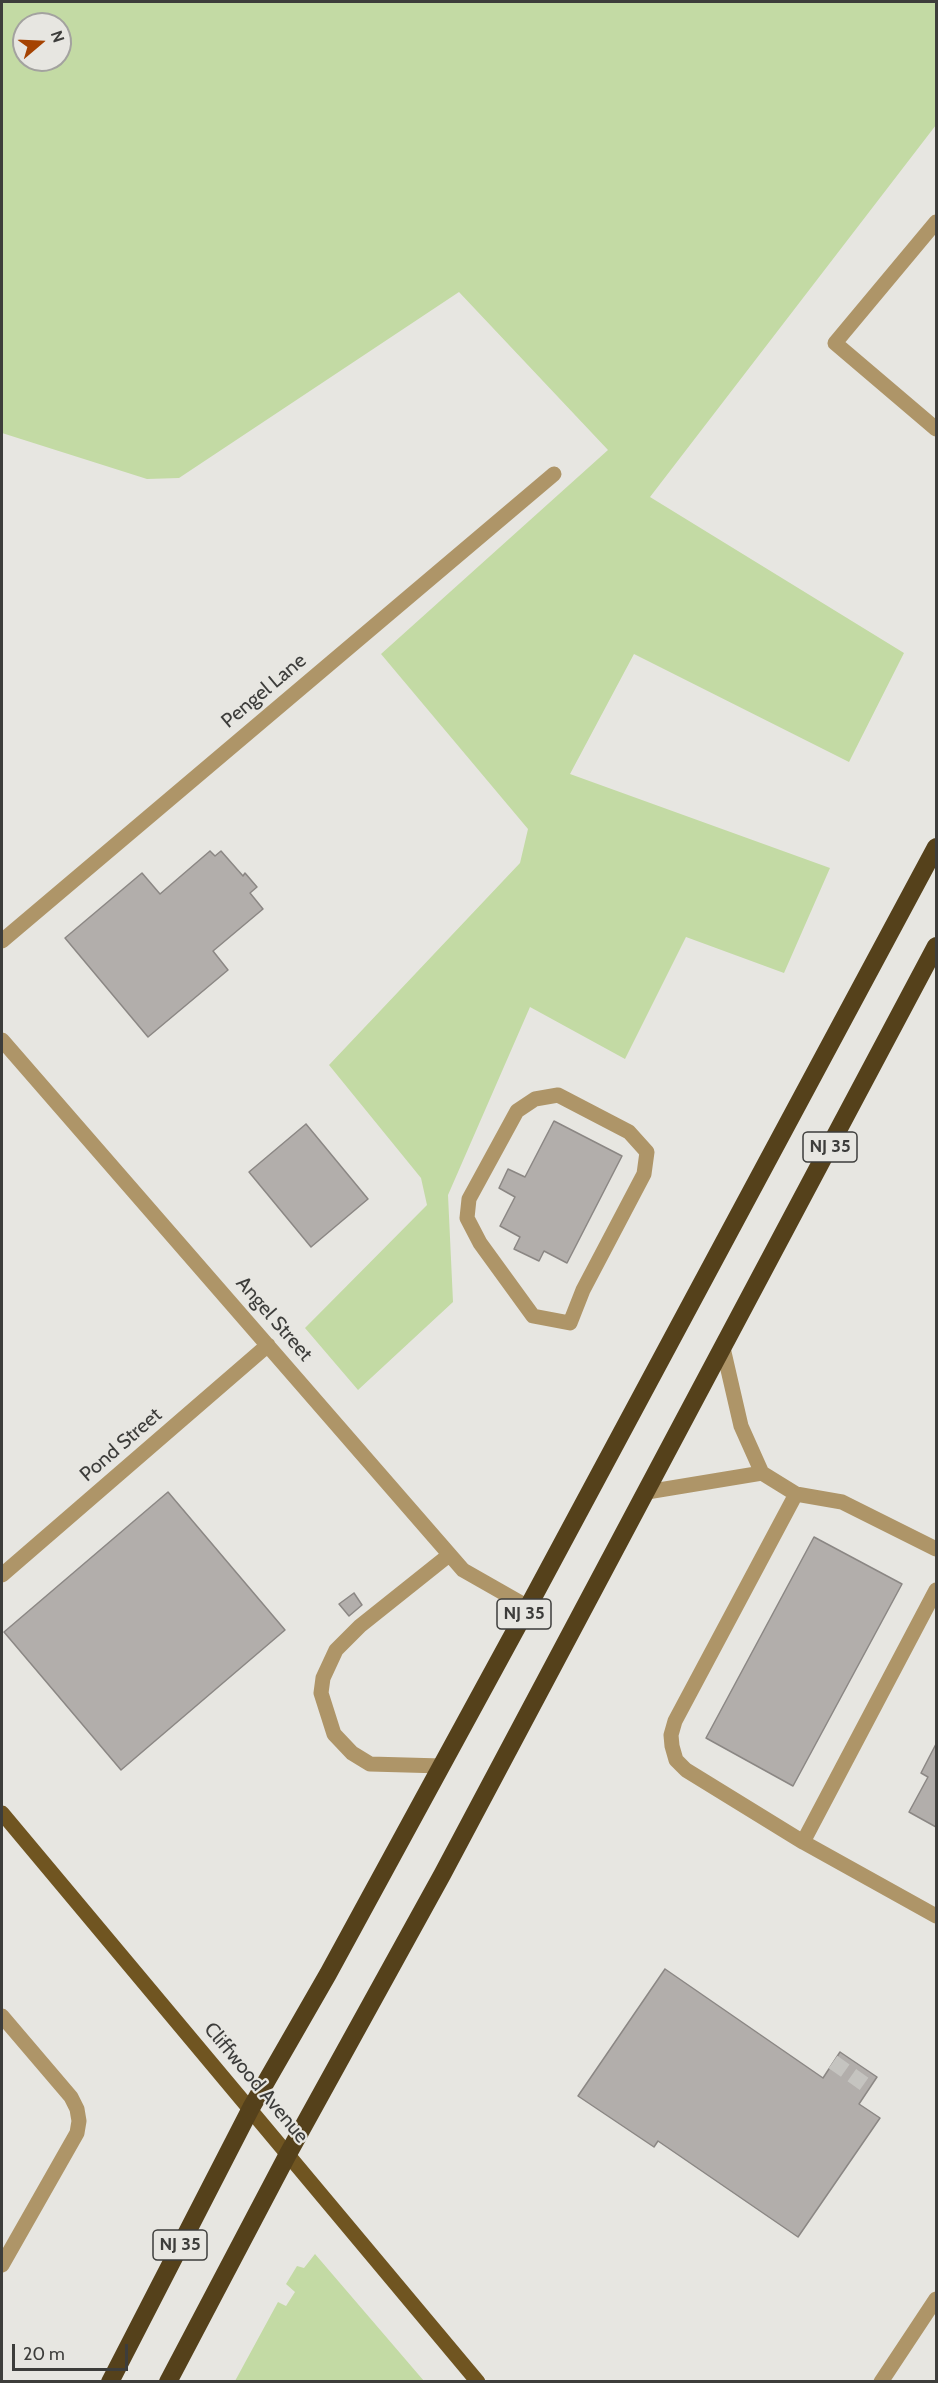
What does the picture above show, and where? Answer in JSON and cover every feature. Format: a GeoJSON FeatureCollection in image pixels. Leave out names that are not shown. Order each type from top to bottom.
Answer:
{"type":"FeatureCollection","features":[{"type":"Feature","properties":{"kind":"highway","name":"NJ 35"},"geometry":{"type":"LineString","coordinates":[[110,2382],[251,2108],[328,1974],[442,1766],[936,848]]}},
{"type":"Feature","properties":{"kind":"highway","name":"NJ 35"},"geometry":{"type":"LineString","coordinates":[[168,2382],[288,2154],[647,1492],[936,946]]}},
{"type":"Feature","properties":{"kind":"main road","name":"Cliffwood Avenue"},"geometry":{"type":"LineString","coordinates":[[2,1813],[478,2382]]}},
{"type":"Feature","properties":{"kind":"street"},"geometry":{"type":"LineString","coordinates":[[936,222],[835,343],[936,429]]}},
{"type":"Feature","properties":{"kind":"street","name":"Pengel Lane"},"geometry":{"type":"LineString","coordinates":[[2,941],[554,474]]}},
{"type":"Feature","properties":{"kind":"street","name":"Angel Street"},"geometry":{"type":"LineString","coordinates":[[2,1040],[449,1555],[463,1570],[481,1582],[528,1607]]}},
{"type":"Feature","properties":{"kind":"street"},"geometry":{"type":"LineString","coordinates":[[558,1095],[629,1132],[647,1152],[644,1174],[583,1290],[570,1323],[533,1316],[480,1243],[467,1218],[469,1199],[518,1111],[535,1099],[558,1095]]}},
{"type":"Feature","properties":{"kind":"street","name":"Pond Street"},"geometry":{"type":"LineString","coordinates":[[2,1575],[268,1345]]}},
{"type":"Feature","properties":{"kind":"street"},"geometry":{"type":"LineString","coordinates":[[723,1348],[741,1426],[762,1473],[796,1494],[842,1502],[933,1543]]}},
{"type":"Feature","properties":{"kind":"street"},"geometry":{"type":"LineString","coordinates":[[647,1492],[762,1473]]}},
{"type":"Feature","properties":{"kind":"street"},"geometry":{"type":"LineString","coordinates":[[796,1494],[675,1721],[671,1735],[676,1760],[686,1770],[803,1842],[936,1916]]}},
{"type":"Feature","properties":{"kind":"street"},"geometry":{"type":"LineString","coordinates":[[442,1766],[370,1764],[352,1753],[334,1734],[321,1693],[323,1678],[336,1650],[360,1626],[449,1555]]}},
{"type":"Feature","properties":{"kind":"street"},"geometry":{"type":"LineString","coordinates":[[803,1842],[936,1590]]}},
{"type":"Feature","properties":{"kind":"street"},"geometry":{"type":"LineString","coordinates":[[2,2016],[70,2097],[77,2109],[79,2121],[77,2133],[2,2265]]}},
{"type":"Feature","properties":{"kind":"street"},"geometry":{"type":"LineString","coordinates":[[881,2382],[936,2299]]}},
{"type":"Feature","properties":{"kind":"green space"},"geometry":{"type":"Polygon","coordinates":[[[2,2],[936,2],[936,125],[650,497],[904,653],[849,762],[634,654],[570,774],[830,868],[784,973],[686,937],[625,1059],[530,1007],[448,1195],[453,1302],[358,1390],[305,1328],[427,1205],[421,1178],[329,1065],[520,863],[528,829],[381,654],[608,450],[459,292],[179,478],[147,479],[2,433],[2,2]]]}},
{"type":"Feature","properties":{"kind":"green space"},"geometry":{"type":"Polygon","coordinates":[[[315,2254],[424,2381],[235,2381],[278,2302],[286,2306],[295,2292],[286,2284],[297,2266],[304,2268],[315,2254]]]}},
{"type":"Feature","properties":{"kind":"building"},"geometry":{"type":"Polygon","coordinates":[[[210,851],[215,856],[221,851],[243,876],[245,873],[257,887],[250,893],[263,909],[213,951],[228,970],[148,1037],[65,938],[142,873],[160,894],[210,851]]]}},
{"type":"Feature","properties":{"kind":"building"},"geometry":{"type":"Polygon","coordinates":[[[554,1121],[622,1156],[567,1263],[544,1251],[539,1261],[514,1249],[520,1237],[500,1226],[515,1197],[499,1188],[508,1169],[525,1177],[554,1121]]]}},
{"type":"Feature","properties":{"kind":"building"},"geometry":{"type":"Polygon","coordinates":[[[306,1124],[368,1199],[311,1247],[249,1172],[306,1124]]]}},
{"type":"Feature","properties":{"kind":"building"},"geometry":{"type":"Polygon","coordinates":[[[168,1492],[285,1630],[121,1770],[4,1632],[168,1492]]]}},
{"type":"Feature","properties":{"kind":"building"},"geometry":{"type":"Polygon","coordinates":[[[814,1537],[902,1584],[793,1786],[706,1738],[814,1537]]]}},
{"type":"Feature","properties":{"kind":"building"},"geometry":{"type":"Polygon","coordinates":[[[354,1593],[362,1605],[349,1616],[339,1604],[354,1593]]]}},
{"type":"Feature","properties":{"kind":"building"},"geometry":{"type":"Polygon","coordinates":[[[936,1744],[936,1827],[909,1812],[928,1777],[921,1773],[936,1744]]]}},
{"type":"Feature","properties":{"kind":"building"},"geometry":{"type":"Polygon","coordinates":[[[665,1969],[823,2078],[840,2052],[877,2077],[859,2104],[880,2118],[798,2237],[658,2141],[654,2147],[578,2096],[665,1969]]]}},
{"type":"Feature","properties":{"kind":"tunnel"},"geometry":{"type":"LineString","coordinates":[[833,2062],[870,2088]]}}]}
